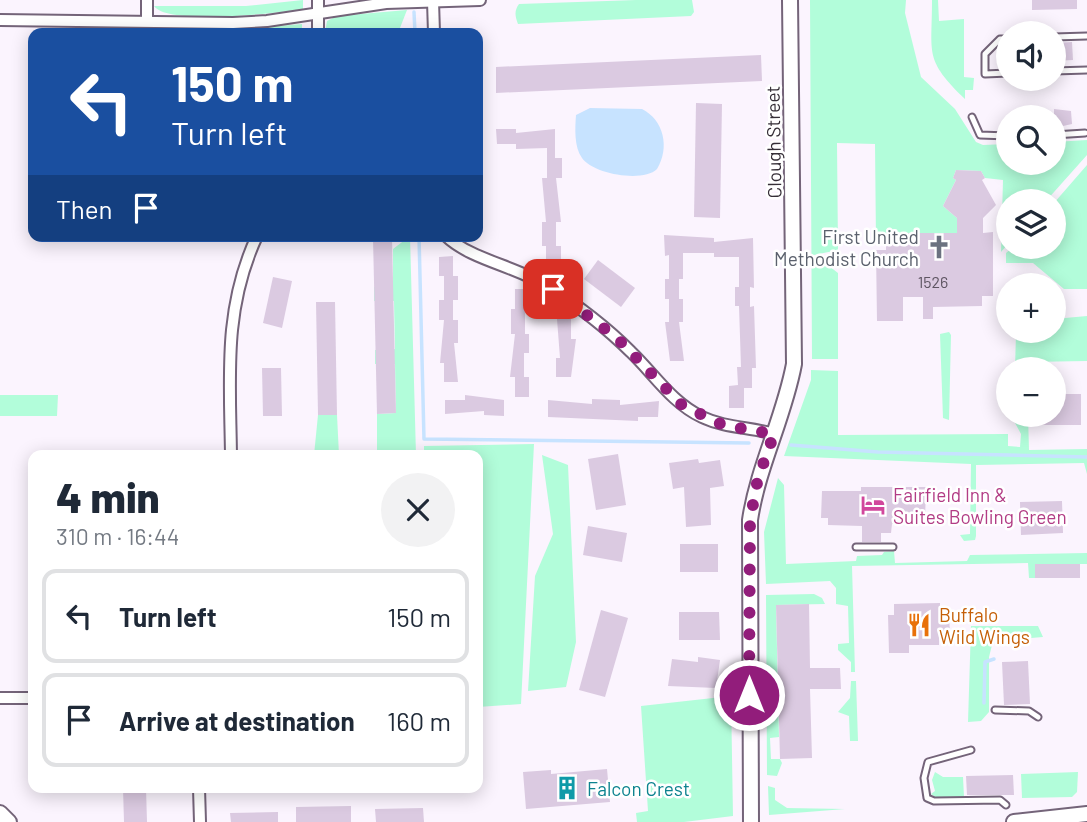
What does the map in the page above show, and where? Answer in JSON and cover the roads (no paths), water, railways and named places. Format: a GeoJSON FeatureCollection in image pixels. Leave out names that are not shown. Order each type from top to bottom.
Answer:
{"type":"FeatureCollection","features":[{"type":"Feature","properties":{"kind":"street"},"geometry":{"type":"LineString","coordinates":[[147,0],[147,20]]}},
{"type":"Feature","properties":{"kind":"street"},"geometry":{"type":"LineString","coordinates":[[318,0],[318,28]]}},
{"type":"Feature","properties":{"kind":"street"},"geometry":{"type":"LineString","coordinates":[[0,19],[233,23],[375,4],[480,0]]}},
{"type":"Feature","properties":{"kind":"street","name":"Clough Street"},"geometry":{"type":"LineString","coordinates":[[751,822],[748,546],[754,494],[794,364],[790,0]]}},
{"type":"Feature","properties":{"kind":"street"},"geometry":{"type":"LineString","coordinates":[[433,1],[434,28]]}},
{"type":"Feature","properties":{"kind":"street"},"geometry":{"type":"LineString","coordinates":[[232,450],[230,325],[237,288],[255,242]]}},
{"type":"Feature","properties":{"kind":"street"},"geometry":{"type":"LineString","coordinates":[[454,242],[462,248],[510,266],[565,297],[618,339],[667,391],[700,416],[723,425],[774,434]]}},
{"type":"Feature","properties":{"kind":"street"},"geometry":{"type":"LineString","coordinates":[[0,698],[28,698]]}},
{"type":"Feature","properties":{"kind":"street"},"geometry":{"type":"LineString","coordinates":[[199,793],[200,822]]}},
{"type":"Feature","properties":{"kind":"street"},"geometry":{"type":"LineString","coordinates":[[0,813],[9,822]]}},
{"type":"Feature","properties":{"kind":"street"},"geometry":{"type":"LineString","coordinates":[[1014,822],[1087,814]]}},
{"type":"Feature","properties":{"kind":"lane"},"geometry":{"type":"LineString","coordinates":[[1066,37],[1087,36]]}},
{"type":"Feature","properties":{"kind":"lane"},"geometry":{"type":"LineString","coordinates":[[996,43],[985,54],[985,74],[996,74]]}},
{"type":"Feature","properties":{"kind":"lane"},"geometry":{"type":"LineString","coordinates":[[1066,71],[1087,70]]}},
{"type":"Feature","properties":{"kind":"lane"},"geometry":{"type":"LineString","coordinates":[[972,117],[980,135],[996,136]]}},
{"type":"Feature","properties":{"kind":"lane"},"geometry":{"type":"LineString","coordinates":[[1066,134],[1085,133]]}},
{"type":"Feature","properties":{"kind":"lane"},"geometry":{"type":"LineString","coordinates":[[856,547],[893,547]]}},
{"type":"Feature","properties":{"kind":"lane"},"geometry":{"type":"LineString","coordinates":[[995,710],[1029,711],[1038,718]]}},
{"type":"Feature","properties":{"kind":"lane"},"geometry":{"type":"LineString","coordinates":[[971,750],[928,762],[923,778],[927,798],[934,801],[1000,800],[1006,804]]}},
{"type":"Feature","properties":{"kind":"water"},"geometry":{"type":"Polygon","coordinates":[[[590,108],[642,109],[649,114],[663,135],[663,152],[657,169],[650,173],[630,176],[607,172],[588,164],[578,148],[575,126],[576,115],[590,108]]]}},
{"type":"Feature","properties":{"kind":"waterway"},"geometry":{"type":"LineString","coordinates":[[414,12],[415,28]]}},
{"type":"Feature","properties":{"kind":"waterway"},"geometry":{"type":"LineString","coordinates":[[419,242],[424,439],[749,443]]}},
{"type":"Feature","properties":{"kind":"waterway"},"geometry":{"type":"LineString","coordinates":[[817,258],[838,258]]}},
{"type":"Feature","properties":{"kind":"waterway"},"geometry":{"type":"LineString","coordinates":[[791,445],[878,452],[1087,457]]}},
{"type":"Feature","properties":{"kind":"waterway"},"geometry":{"type":"LineString","coordinates":[[984,703],[985,662],[994,659]]}},
{"type":"Feature","properties":{"kind":"place","name":"First United Methodist Church"},"geometry":{"type":"Point","coordinates":[939,247]}},
{"type":"Feature","properties":{"kind":"place","name":"Fairfield Inn & Suites Bowling Green"},"geometry":{"type":"Point","coordinates":[873,505]}},
{"type":"Feature","properties":{"kind":"place","name":"Buffalo Wild Wings"},"geometry":{"type":"Point","coordinates":[919,625]}},
{"type":"Feature","properties":{"kind":"place","name":"Falcon Crest"},"geometry":{"type":"Point","coordinates":[567,788]}}]}
